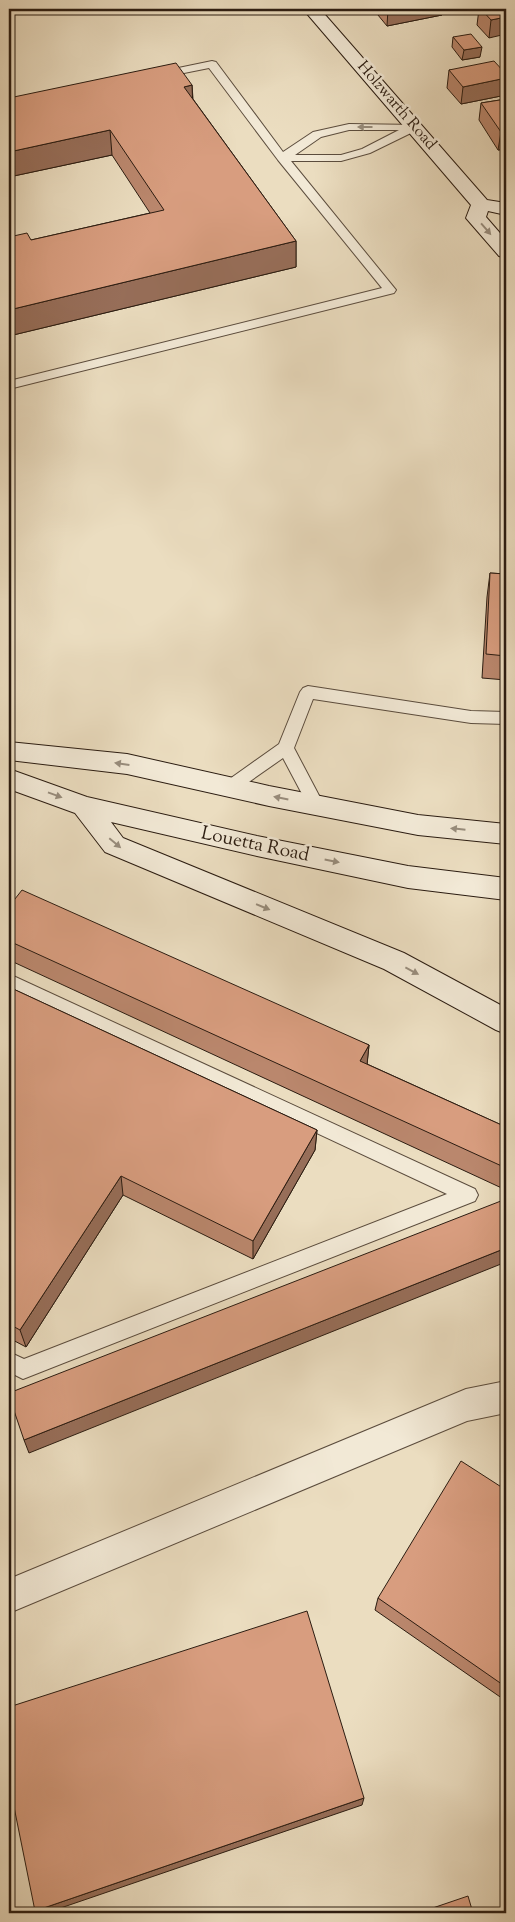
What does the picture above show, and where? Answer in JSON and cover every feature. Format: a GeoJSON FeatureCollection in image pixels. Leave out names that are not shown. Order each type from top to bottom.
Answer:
{"type":"FeatureCollection","features":[{"type":"Feature","properties":{"kind":"main road","name":"Holzwarth Road"},"geometry":{"type":"LineString","coordinates":[[311,9],[481,204]]}},
{"type":"Feature","properties":{"kind":"main road"},"geometry":{"type":"LineString","coordinates":[[506,209],[481,204],[476,218],[506,252]]}},
{"type":"Feature","properties":{"kind":"main road"},"geometry":{"type":"LineString","coordinates":[[9,751],[127,764],[418,825],[506,834]]}},
{"type":"Feature","properties":{"kind":"main road","name":"Louetta Road"},"geometry":{"type":"LineString","coordinates":[[9,779],[84,806],[257,846],[398,875],[506,890]]}},
{"type":"Feature","properties":{"kind":"main road"},"geometry":{"type":"LineString","coordinates":[[84,806],[114,845],[394,961],[506,1022]]}},
{"type":"Feature","properties":{"kind":"main road"},"geometry":{"type":"LineString","coordinates":[[9,1596],[466,1405],[506,1397]]}},
{"type":"Feature","properties":{"kind":"lane"},"geometry":{"type":"LineString","coordinates":[[9,385],[390,290],[282,158],[212,64],[145,78]]}},
{"type":"Feature","properties":{"kind":"lane"},"geometry":{"type":"LineString","coordinates":[[282,158],[317,134],[349,127],[414,128]]}},
{"type":"Feature","properties":{"kind":"lane"},"geometry":{"type":"LineString","coordinates":[[282,158],[341,158],[366,151],[414,128]]}},
{"type":"Feature","properties":{"kind":"lane"},"geometry":{"type":"LineString","coordinates":[[230,787],[286,748],[308,692],[471,717],[506,718]]}},
{"type":"Feature","properties":{"kind":"lane"},"geometry":{"type":"LineString","coordinates":[[286,748],[316,805]]}},
{"type":"Feature","properties":{"kind":"lane"},"geometry":{"type":"LineString","coordinates":[[9,981],[468,1195],[23,1369],[9,1362]]}},
{"type":"Feature","properties":{"kind":"building"},"geometry":{"type":"Polygon","coordinates":[[[481,9],[506,9],[506,17],[491,20],[481,9]]]}},
{"type":"Feature","properties":{"kind":"building"},"geometry":{"type":"Polygon","coordinates":[[[471,34],[482,47],[464,50],[453,37],[471,34]]]}},
{"type":"Feature","properties":{"kind":"building"},"geometry":{"type":"Polygon","coordinates":[[[494,61],[506,74],[506,78],[463,87],[449,70],[494,61]]]}},
{"type":"Feature","properties":{"kind":"building"},"geometry":{"type":"Polygon","coordinates":[[[176,63],[192,85],[184,87],[296,241],[9,310],[9,237],[27,233],[31,240],[164,210],[110,130],[9,152],[9,98],[176,63]]]}},
{"type":"Feature","properties":{"kind":"building"},"geometry":{"type":"Polygon","coordinates":[[[506,66],[506,74],[500,68],[506,66]]]}},
{"type":"Feature","properties":{"kind":"building"},"geometry":{"type":"Polygon","coordinates":[[[506,99],[506,132],[501,132],[481,103],[506,99]]]}},
{"type":"Feature","properties":{"kind":"building"},"geometry":{"type":"Polygon","coordinates":[[[490,573],[506,574],[506,656],[486,654],[490,573]]]}},
{"type":"Feature","properties":{"kind":"building"},"geometry":{"type":"Polygon","coordinates":[[[22,890],[369,1045],[360,1061],[506,1127],[506,1168],[9,941],[9,903],[11,904],[22,890]]]}},
{"type":"Feature","properties":{"kind":"building"},"geometry":{"type":"Polygon","coordinates":[[[9,987],[317,1130],[253,1241],[121,1176],[20,1330],[9,1324],[9,987]]]}},
{"type":"Feature","properties":{"kind":"building"},"geometry":{"type":"Polygon","coordinates":[[[506,1199],[506,1248],[24,1440],[9,1393],[506,1199]]]}},
{"type":"Feature","properties":{"kind":"building"},"geometry":{"type":"Polygon","coordinates":[[[461,1461],[506,1490],[506,1687],[378,1598],[461,1461]]]}},
{"type":"Feature","properties":{"kind":"building"},"geometry":{"type":"Polygon","coordinates":[[[307,1611],[364,1798],[35,1911],[9,1782],[9,1707],[307,1611]]]}},
{"type":"Feature","properties":{"kind":"building"},"geometry":{"type":"Polygon","coordinates":[[[468,1896],[473,1913],[418,1913],[468,1896]]]}}]}
